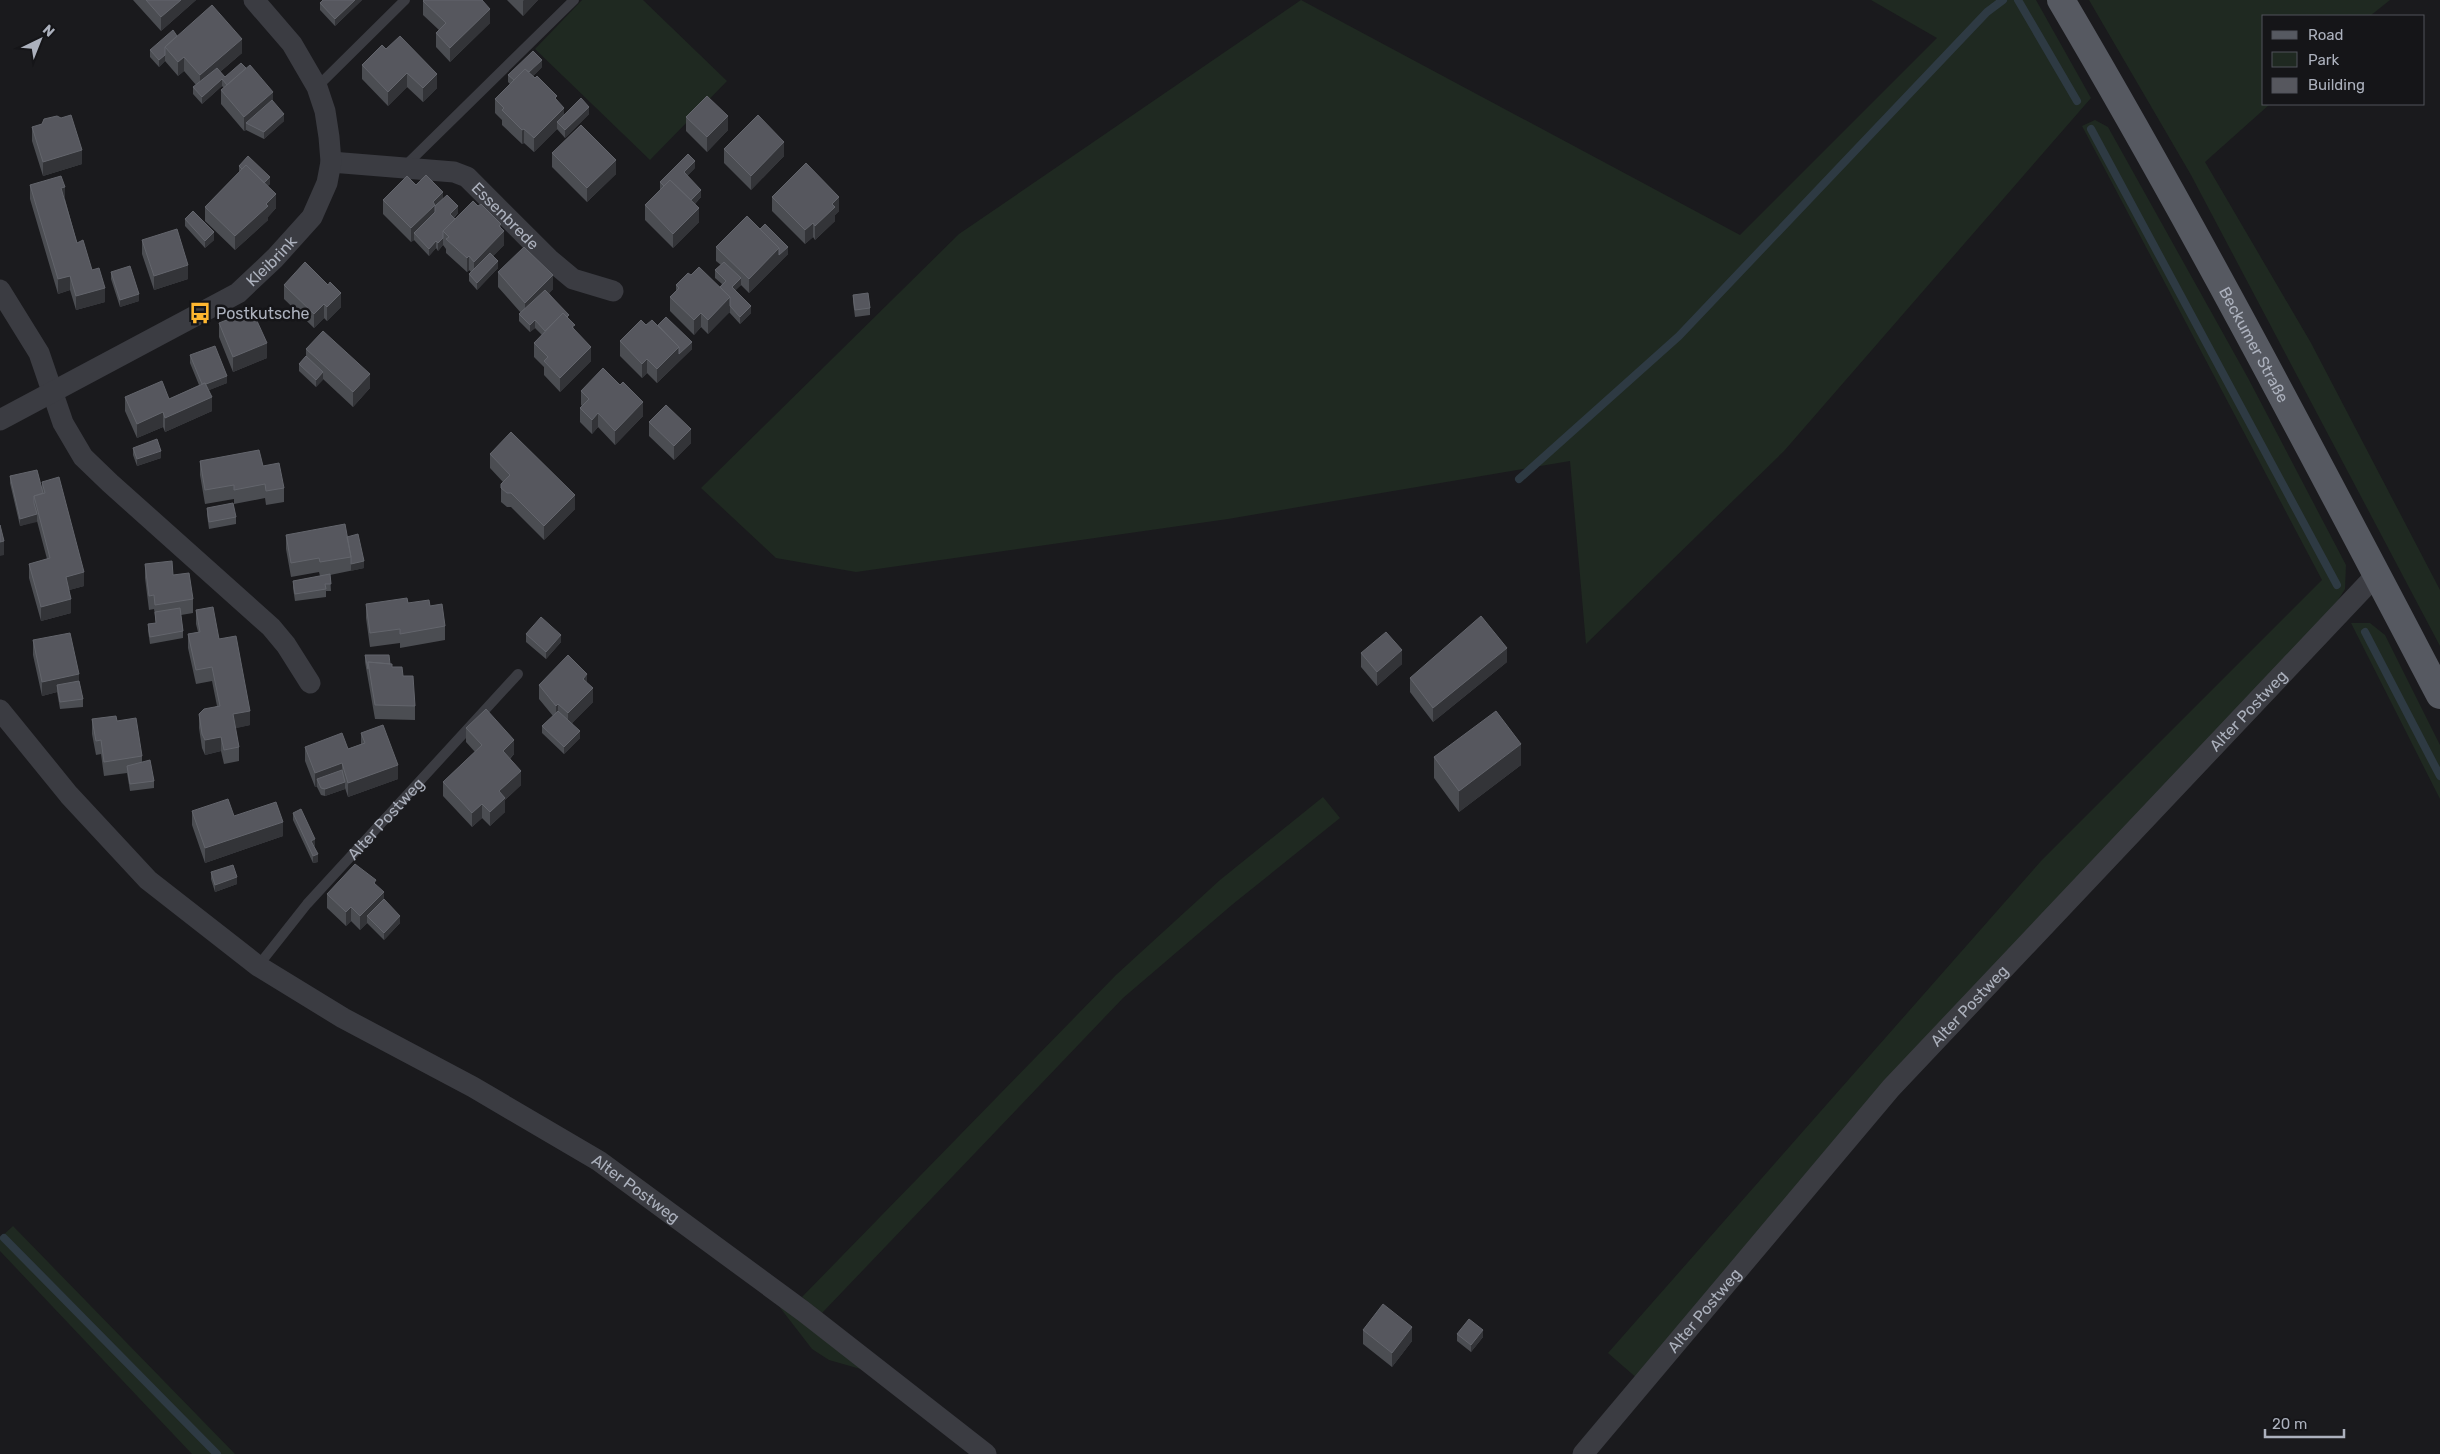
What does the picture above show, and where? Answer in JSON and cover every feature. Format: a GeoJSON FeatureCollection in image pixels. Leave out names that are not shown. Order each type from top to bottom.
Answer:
{"type":"FeatureCollection","features":[{"type":"Feature","properties":{"kind":"main road","name":"Beckumer Straße"},"geometry":{"type":"LineString","coordinates":[[2061,0],[2111,85],[2267,366],[2440,695]]}},
{"type":"Feature","properties":{"kind":"street","name":"Kleibrink"},"geometry":{"type":"LineString","coordinates":[[0,420],[238,293],[275,258],[312,217],[327,183],[330,162],[325,111],[316,87],[292,44],[254,0]]}},
{"type":"Feature","properties":{"kind":"street","name":"Essenbrede"},"geometry":{"type":"LineString","coordinates":[[330,162],[454,172],[467,177],[549,260],[573,279],[613,291]]}},
{"type":"Feature","properties":{"kind":"street"},"geometry":{"type":"LineString","coordinates":[[0,290],[39,353],[54,390],[63,423],[84,457],[110,484],[271,627],[286,645],[310,683]]}},
{"type":"Feature","properties":{"kind":"street","name":"Alter Postweg"},"geometry":{"type":"LineString","coordinates":[[1583,1454],[1890,1088],[2377,574]]}},
{"type":"Feature","properties":{"kind":"street","name":"Alter Postweg"},"geometry":{"type":"LineString","coordinates":[[0,710],[69,795],[148,880],[258,966],[343,1018],[473,1087],[599,1161],[803,1311],[986,1454]]}},
{"type":"Feature","properties":{"kind":"lane"},"geometry":{"type":"LineString","coordinates":[[316,87],[405,0]]}},
{"type":"Feature","properties":{"kind":"lane"},"geometry":{"type":"LineString","coordinates":[[404,167],[574,0]]}},
{"type":"Feature","properties":{"kind":"lane","name":"Alter Postweg"},"geometry":{"type":"LineString","coordinates":[[258,966],[307,904],[518,674]]}},
{"type":"Feature","properties":{"kind":"green space"},"geometry":{"type":"Polygon","coordinates":[[[582,0],[643,0],[727,81],[650,160],[535,49],[582,0]]]}},
{"type":"Feature","properties":{"kind":"green space"},"geometry":{"type":"Polygon","coordinates":[[[1301,0],[1740,235],[1937,38],[1871,0],[2036,0],[2091,98],[1784,451],[1586,644],[1570,461],[1228,519],[856,572],[776,558],[701,488],[959,234],[1301,0]]]}},
{"type":"Feature","properties":{"kind":"green space"},"geometry":{"type":"Polygon","coordinates":[[[2089,0],[2390,0],[2371,15],[2262,15],[2262,105],[2269,105],[2205,162],[2311,343],[2440,590],[2440,646],[2191,175],[2089,0]]]}},
{"type":"Feature","properties":{"kind":"green space"},"geometry":{"type":"Polygon","coordinates":[[[2095,120],[2108,127],[2248,378],[2346,565],[2345,589],[2324,623],[1639,1380],[1608,1353],[2041,861],[2322,580],[2082,126],[2095,120]]]}},
{"type":"Feature","properties":{"kind":"green space"},"geometry":{"type":"Polygon","coordinates":[[[2351,623],[2370,623],[2385,635],[2440,745],[2440,799],[2351,623]]]}},
{"type":"Feature","properties":{"kind":"green space"},"geometry":{"type":"Polygon","coordinates":[[[1323,797],[1340,818],[1233,904],[1123,998],[822,1313],[802,1297],[1116,975],[1220,880],[1323,797]]]}},
{"type":"Feature","properties":{"kind":"green space"},"geometry":{"type":"Polygon","coordinates":[[[13,1226],[235,1454],[192,1454],[0,1251],[0,1238],[13,1226]]]}},
{"type":"Feature","properties":{"kind":"green space"},"geometry":{"type":"Polygon","coordinates":[[[778,1305],[871,1372],[829,1360],[812,1349],[778,1305]]]}},
{"type":"Feature","properties":{"kind":"building"},"geometry":{"type":"Polygon","coordinates":[[[146,0],[181,0],[161,17],[146,0]]]}},
{"type":"Feature","properties":{"kind":"building"},"geometry":{"type":"Polygon","coordinates":[[[323,0],[355,0],[335,19],[320,3],[323,0]]]}},
{"type":"Feature","properties":{"kind":"building"},"geometry":{"type":"Polygon","coordinates":[[[424,0],[482,0],[490,9],[450,48],[436,33],[446,23],[424,0]]]}},
{"type":"Feature","properties":{"kind":"building"},"geometry":{"type":"Polygon","coordinates":[[[212,5],[242,39],[200,75],[184,57],[178,62],[165,47],[212,5]]]}},
{"type":"Feature","properties":{"kind":"building"},"geometry":{"type":"Polygon","coordinates":[[[173,30],[177,36],[165,47],[165,55],[159,60],[150,50],[173,30]]]}},
{"type":"Feature","properties":{"kind":"building"},"geometry":{"type":"Polygon","coordinates":[[[400,36],[437,74],[423,88],[407,73],[388,92],[362,65],[382,45],[386,49],[400,36]]]}},
{"type":"Feature","properties":{"kind":"building"},"geometry":{"type":"Polygon","coordinates":[[[533,51],[542,60],[529,72],[525,69],[514,80],[508,75],[533,51]]]}},
{"type":"Feature","properties":{"kind":"building"},"geometry":{"type":"Polygon","coordinates":[[[241,63],[246,68],[227,85],[222,79],[202,97],[193,87],[217,68],[225,77],[241,63]]]}},
{"type":"Feature","properties":{"kind":"building"},"geometry":{"type":"Polygon","coordinates":[[[250,65],[273,92],[244,117],[221,90],[250,65]]]}},
{"type":"Feature","properties":{"kind":"building"},"geometry":{"type":"Polygon","coordinates":[[[525,69],[535,78],[537,76],[557,96],[555,98],[564,108],[534,138],[524,129],[522,130],[502,110],[504,108],[495,99],[525,69]]]}},
{"type":"Feature","properties":{"kind":"building"},"geometry":{"type":"Polygon","coordinates":[[[707,96],[728,116],[707,137],[686,117],[707,96]]]}},
{"type":"Feature","properties":{"kind":"building"},"geometry":{"type":"Polygon","coordinates":[[[581,98],[589,107],[565,130],[557,122],[581,98]]]}},
{"type":"Feature","properties":{"kind":"building"},"geometry":{"type":"Polygon","coordinates":[[[272,100],[284,114],[264,132],[246,123],[272,100]]]}},
{"type":"Feature","properties":{"kind":"building"},"geometry":{"type":"Polygon","coordinates":[[[71,115],[82,150],[43,162],[32,127],[42,124],[44,119],[57,116],[61,118],[71,115]]]}},
{"type":"Feature","properties":{"kind":"building"},"geometry":{"type":"Polygon","coordinates":[[[758,115],[784,142],[751,176],[724,149],[758,115]]]}},
{"type":"Feature","properties":{"kind":"building"},"geometry":{"type":"Polygon","coordinates":[[[581,125],[616,160],[587,188],[552,153],[581,125]]]}},
{"type":"Feature","properties":{"kind":"building"},"geometry":{"type":"Polygon","coordinates":[[[688,154],[695,161],[684,172],[701,190],[691,200],[670,180],[664,186],[660,182],[688,154]]]}},
{"type":"Feature","properties":{"kind":"building"},"geometry":{"type":"Polygon","coordinates":[[[248,156],[270,177],[264,183],[246,165],[242,169],[239,166],[248,156]]]}},
{"type":"Feature","properties":{"kind":"building"},"geometry":{"type":"Polygon","coordinates":[[[806,163],[839,197],[832,204],[835,207],[815,226],[813,223],[805,230],[772,197],[806,163]]]}},
{"type":"Feature","properties":{"kind":"building"},"geometry":{"type":"Polygon","coordinates":[[[246,165],[276,194],[266,204],[268,206],[235,236],[205,207],[246,165]]]}},
{"type":"Feature","properties":{"kind":"building"},"geometry":{"type":"Polygon","coordinates":[[[426,175],[443,192],[433,202],[435,205],[411,228],[383,200],[407,176],[416,185],[426,175]]]}},
{"type":"Feature","properties":{"kind":"building"},"geometry":{"type":"Polygon","coordinates":[[[61,176],[65,187],[61,188],[77,243],[83,240],[92,270],[99,268],[105,288],[76,296],[70,276],[58,279],[30,185],[61,176]]]}},
{"type":"Feature","properties":{"kind":"building"},"geometry":{"type":"Polygon","coordinates":[[[670,180],[699,208],[673,234],[645,205],[670,180]]]}},
{"type":"Feature","properties":{"kind":"building"},"geometry":{"type":"Polygon","coordinates":[[[447,195],[458,206],[450,214],[455,219],[443,231],[443,238],[438,243],[436,241],[429,249],[414,233],[435,212],[435,206],[447,195]]]}},
{"type":"Feature","properties":{"kind":"building"},"geometry":{"type":"Polygon","coordinates":[[[473,201],[478,206],[481,204],[501,224],[499,226],[504,231],[474,262],[446,239],[449,237],[443,231],[473,201]]]}},
{"type":"Feature","properties":{"kind":"building"},"geometry":{"type":"Polygon","coordinates":[[[193,211],[214,232],[205,241],[185,219],[193,211]]]}},
{"type":"Feature","properties":{"kind":"building"},"geometry":{"type":"Polygon","coordinates":[[[747,216],[779,248],[749,279],[716,247],[747,216]]]}},
{"type":"Feature","properties":{"kind":"building"},"geometry":{"type":"Polygon","coordinates":[[[765,224],[788,247],[779,255],[779,248],[760,229],[765,224]]]}},
{"type":"Feature","properties":{"kind":"building"},"geometry":{"type":"Polygon","coordinates":[[[177,229],[188,265],[154,276],[142,240],[177,229]]]}},
{"type":"Feature","properties":{"kind":"building"},"geometry":{"type":"Polygon","coordinates":[[[524,247],[553,275],[525,303],[498,272],[524,247]]]}},
{"type":"Feature","properties":{"kind":"building"},"geometry":{"type":"Polygon","coordinates":[[[490,253],[498,261],[477,283],[469,274],[490,253]]]}},
{"type":"Feature","properties":{"kind":"building"},"geometry":{"type":"Polygon","coordinates":[[[305,262],[328,285],[330,282],[341,293],[327,307],[324,304],[314,314],[284,285],[305,262]]]}},
{"type":"Feature","properties":{"kind":"building"},"geometry":{"type":"Polygon","coordinates":[[[724,262],[741,278],[732,287],[751,306],[740,317],[730,306],[730,297],[720,287],[726,281],[715,270],[724,262]]]}},
{"type":"Feature","properties":{"kind":"building"},"geometry":{"type":"Polygon","coordinates":[[[130,266],[139,294],[120,300],[111,272],[130,266]]]}},
{"type":"Feature","properties":{"kind":"building"},"geometry":{"type":"Polygon","coordinates":[[[699,267],[730,297],[708,320],[701,313],[694,320],[670,297],[679,288],[676,285],[688,273],[691,275],[699,267]]]}},
{"type":"Feature","properties":{"kind":"building"},"geometry":{"type":"Polygon","coordinates":[[[545,290],[569,315],[567,317],[563,313],[545,331],[535,320],[530,325],[519,314],[545,290]]]}},
{"type":"Feature","properties":{"kind":"building"},"geometry":{"type":"Polygon","coordinates":[[[868,293],[870,308],[855,310],[853,295],[868,293]]]}},
{"type":"Feature","properties":{"kind":"building"},"geometry":{"type":"Polygon","coordinates":[[[252,310],[267,343],[233,357],[219,323],[252,310]]]}},
{"type":"Feature","properties":{"kind":"building"},"geometry":{"type":"Polygon","coordinates":[[[563,313],[575,325],[572,327],[591,347],[560,378],[544,361],[548,357],[534,343],[563,313]]]}},
{"type":"Feature","properties":{"kind":"building"},"geometry":{"type":"Polygon","coordinates":[[[666,317],[692,342],[679,354],[679,347],[658,325],[666,317]]]}},
{"type":"Feature","properties":{"kind":"building"},"geometry":{"type":"Polygon","coordinates":[[[641,320],[646,325],[652,320],[679,347],[657,369],[647,359],[642,364],[620,341],[641,320]]]}},
{"type":"Feature","properties":{"kind":"building"},"geometry":{"type":"Polygon","coordinates":[[[323,331],[370,374],[353,392],[306,349],[323,331]]]}},
{"type":"Feature","properties":{"kind":"building"},"geometry":{"type":"Polygon","coordinates":[[[215,346],[227,376],[202,384],[190,355],[215,346]]]}},
{"type":"Feature","properties":{"kind":"building"},"geometry":{"type":"Polygon","coordinates":[[[306,356],[323,372],[316,380],[299,364],[306,356]]]}},
{"type":"Feature","properties":{"kind":"building"},"geometry":{"type":"Polygon","coordinates":[[[603,368],[620,385],[623,382],[643,402],[615,431],[598,413],[592,420],[580,408],[589,399],[581,391],[603,368]]]}},
{"type":"Feature","properties":{"kind":"building"},"geometry":{"type":"Polygon","coordinates":[[[162,381],[169,399],[205,383],[212,397],[165,418],[163,412],[137,424],[125,397],[162,381]]]}},
{"type":"Feature","properties":{"kind":"building"},"geometry":{"type":"Polygon","coordinates":[[[666,405],[691,429],[674,446],[649,422],[666,405]]]}},
{"type":"Feature","properties":{"kind":"building"},"geometry":{"type":"Polygon","coordinates":[[[511,432],[575,495],[544,526],[511,493],[507,493],[501,488],[501,484],[510,475],[490,454],[511,432]]]}},
{"type":"Feature","properties":{"kind":"building"},"geometry":{"type":"Polygon","coordinates":[[[157,439],[161,451],[137,459],[133,448],[157,439]]]}},
{"type":"Feature","properties":{"kind":"building"},"geometry":{"type":"Polygon","coordinates":[[[259,450],[263,466],[279,463],[284,488],[266,491],[265,484],[234,490],[234,485],[205,490],[200,461],[259,450]]]}},
{"type":"Feature","properties":{"kind":"building"},"geometry":{"type":"Polygon","coordinates":[[[37,470],[43,493],[34,496],[37,514],[20,519],[10,476],[37,470]]]}},
{"type":"Feature","properties":{"kind":"building"},"geometry":{"type":"Polygon","coordinates":[[[59,477],[84,572],[66,577],[71,599],[41,607],[29,564],[50,558],[34,496],[45,493],[42,482],[59,477]]]}},
{"type":"Feature","properties":{"kind":"building"},"geometry":{"type":"Polygon","coordinates":[[[233,503],[236,517],[209,522],[207,508],[233,503]]]}},
{"type":"Feature","properties":{"kind":"building"},"geometry":{"type":"Polygon","coordinates":[[[345,524],[351,557],[320,562],[319,558],[291,563],[286,535],[345,524]]]}},
{"type":"Feature","properties":{"kind":"building"},"geometry":{"type":"Polygon","coordinates":[[[0,525],[4,541],[0,542],[0,525]]]}},
{"type":"Feature","properties":{"kind":"building"},"geometry":{"type":"Polygon","coordinates":[[[358,534],[364,561],[351,564],[347,537],[358,534]]]}},
{"type":"Feature","properties":{"kind":"building"},"geometry":{"type":"Polygon","coordinates":[[[172,561],[173,575],[189,573],[193,599],[155,605],[154,595],[149,596],[145,564],[172,561]]]}},
{"type":"Feature","properties":{"kind":"building"},"geometry":{"type":"Polygon","coordinates":[[[330,574],[331,584],[325,584],[326,589],[295,594],[293,581],[330,574]]]}},
{"type":"Feature","properties":{"kind":"building"},"geometry":{"type":"Polygon","coordinates":[[[407,598],[408,603],[429,600],[430,606],[442,604],[445,626],[400,634],[400,629],[370,633],[366,604],[407,598]]]}},
{"type":"Feature","properties":{"kind":"building"},"geometry":{"type":"Polygon","coordinates":[[[213,607],[219,639],[236,636],[250,711],[233,714],[239,747],[224,750],[221,737],[205,740],[202,734],[199,714],[204,709],[220,706],[212,667],[196,670],[188,634],[200,632],[196,610],[213,607]]]}},
{"type":"Feature","properties":{"kind":"building"},"geometry":{"type":"Polygon","coordinates":[[[180,608],[183,631],[150,637],[148,624],[156,623],[155,612],[180,608]]]}},
{"type":"Feature","properties":{"kind":"building"},"geometry":{"type":"Polygon","coordinates":[[[1481,616],[1507,648],[1433,708],[1410,678],[1481,616]]]}},
{"type":"Feature","properties":{"kind":"building"},"geometry":{"type":"Polygon","coordinates":[[[541,617],[561,635],[546,652],[526,634],[541,617]]]}},
{"type":"Feature","properties":{"kind":"building"},"geometry":{"type":"Polygon","coordinates":[[[1386,632],[1402,650],[1377,672],[1361,653],[1386,632]]]}},
{"type":"Feature","properties":{"kind":"building"},"geometry":{"type":"Polygon","coordinates":[[[70,633],[79,674],[42,682],[33,640],[70,633]]]}},
{"type":"Feature","properties":{"kind":"building"},"geometry":{"type":"Polygon","coordinates":[[[365,655],[389,655],[390,664],[368,662],[368,669],[365,655]]]}},
{"type":"Feature","properties":{"kind":"building"},"geometry":{"type":"Polygon","coordinates":[[[568,655],[587,674],[583,679],[593,688],[568,713],[558,704],[556,706],[539,685],[568,655]]]}},
{"type":"Feature","properties":{"kind":"building"},"geometry":{"type":"Polygon","coordinates":[[[368,662],[392,664],[392,667],[402,667],[403,676],[413,676],[415,706],[375,705],[368,662]]]}},
{"type":"Feature","properties":{"kind":"building"},"geometry":{"type":"Polygon","coordinates":[[[79,681],[83,699],[60,702],[57,685],[79,681]]]}},
{"type":"Feature","properties":{"kind":"building"},"geometry":{"type":"Polygon","coordinates":[[[486,709],[514,740],[503,751],[521,771],[499,791],[505,798],[490,812],[482,804],[472,813],[443,782],[482,745],[466,728],[486,709]]]}},
{"type":"Feature","properties":{"kind":"building"},"geometry":{"type":"Polygon","coordinates":[[[558,711],[580,731],[564,747],[542,726],[558,711]]]}},
{"type":"Feature","properties":{"kind":"building"},"geometry":{"type":"Polygon","coordinates":[[[1496,711],[1521,744],[1459,791],[1434,757],[1496,711]]]}},
{"type":"Feature","properties":{"kind":"building"},"geometry":{"type":"Polygon","coordinates":[[[116,716],[117,721],[136,718],[142,756],[104,762],[101,740],[96,741],[92,719],[116,716]]]}},
{"type":"Feature","properties":{"kind":"building"},"geometry":{"type":"Polygon","coordinates":[[[383,725],[398,765],[348,783],[342,763],[315,773],[305,747],[342,733],[348,749],[365,743],[361,733],[383,725]]]}},
{"type":"Feature","properties":{"kind":"building"},"geometry":{"type":"Polygon","coordinates":[[[150,760],[154,781],[130,784],[127,766],[150,760]]]}},
{"type":"Feature","properties":{"kind":"building"},"geometry":{"type":"Polygon","coordinates":[[[342,770],[345,782],[325,789],[321,788],[317,779],[342,770]]]}},
{"type":"Feature","properties":{"kind":"building"},"geometry":{"type":"Polygon","coordinates":[[[228,799],[234,816],[276,802],[283,822],[205,848],[192,811],[228,799]]]}},
{"type":"Feature","properties":{"kind":"building"},"geometry":{"type":"Polygon","coordinates":[[[301,809],[315,839],[311,841],[318,854],[313,856],[293,813],[301,809]]]}},
{"type":"Feature","properties":{"kind":"building"},"geometry":{"type":"Polygon","coordinates":[[[355,864],[376,880],[374,883],[384,892],[360,916],[351,907],[346,912],[327,894],[355,864]]]}},
{"type":"Feature","properties":{"kind":"building"},"geometry":{"type":"Polygon","coordinates":[[[233,865],[237,877],[215,885],[211,872],[233,865]]]}},
{"type":"Feature","properties":{"kind":"building"},"geometry":{"type":"Polygon","coordinates":[[[384,899],[400,916],[384,933],[367,916],[384,899]]]}},
{"type":"Feature","properties":{"kind":"building"},"geometry":{"type":"Polygon","coordinates":[[[1383,1304],[1412,1327],[1392,1353],[1363,1330],[1383,1304]]]}},
{"type":"Feature","properties":{"kind":"building"},"geometry":{"type":"Polygon","coordinates":[[[1469,1319],[1483,1330],[1471,1345],[1457,1334],[1469,1319]]]}},
{"type":"Feature","properties":{"kind":"waterway"},"geometry":{"type":"LineString","coordinates":[[1519,479],[1679,336],[1987,12],[2003,0]]}},
{"type":"Feature","properties":{"kind":"waterway"},"geometry":{"type":"LineString","coordinates":[[2018,0],[2077,101]]}},
{"type":"Feature","properties":{"kind":"waterway"},"geometry":{"type":"LineString","coordinates":[[2091,129],[2337,585]]}},
{"type":"Feature","properties":{"kind":"waterway"},"geometry":{"type":"LineString","coordinates":[[2365,632],[2440,776]]}},
{"type":"Feature","properties":{"kind":"waterway"},"geometry":{"type":"LineString","coordinates":[[4,1238],[217,1454]]}},
{"type":"Feature","properties":{"kind":"place","name":"Postkutsche"},"geometry":{"type":"Point","coordinates":[200,313]}}]}
